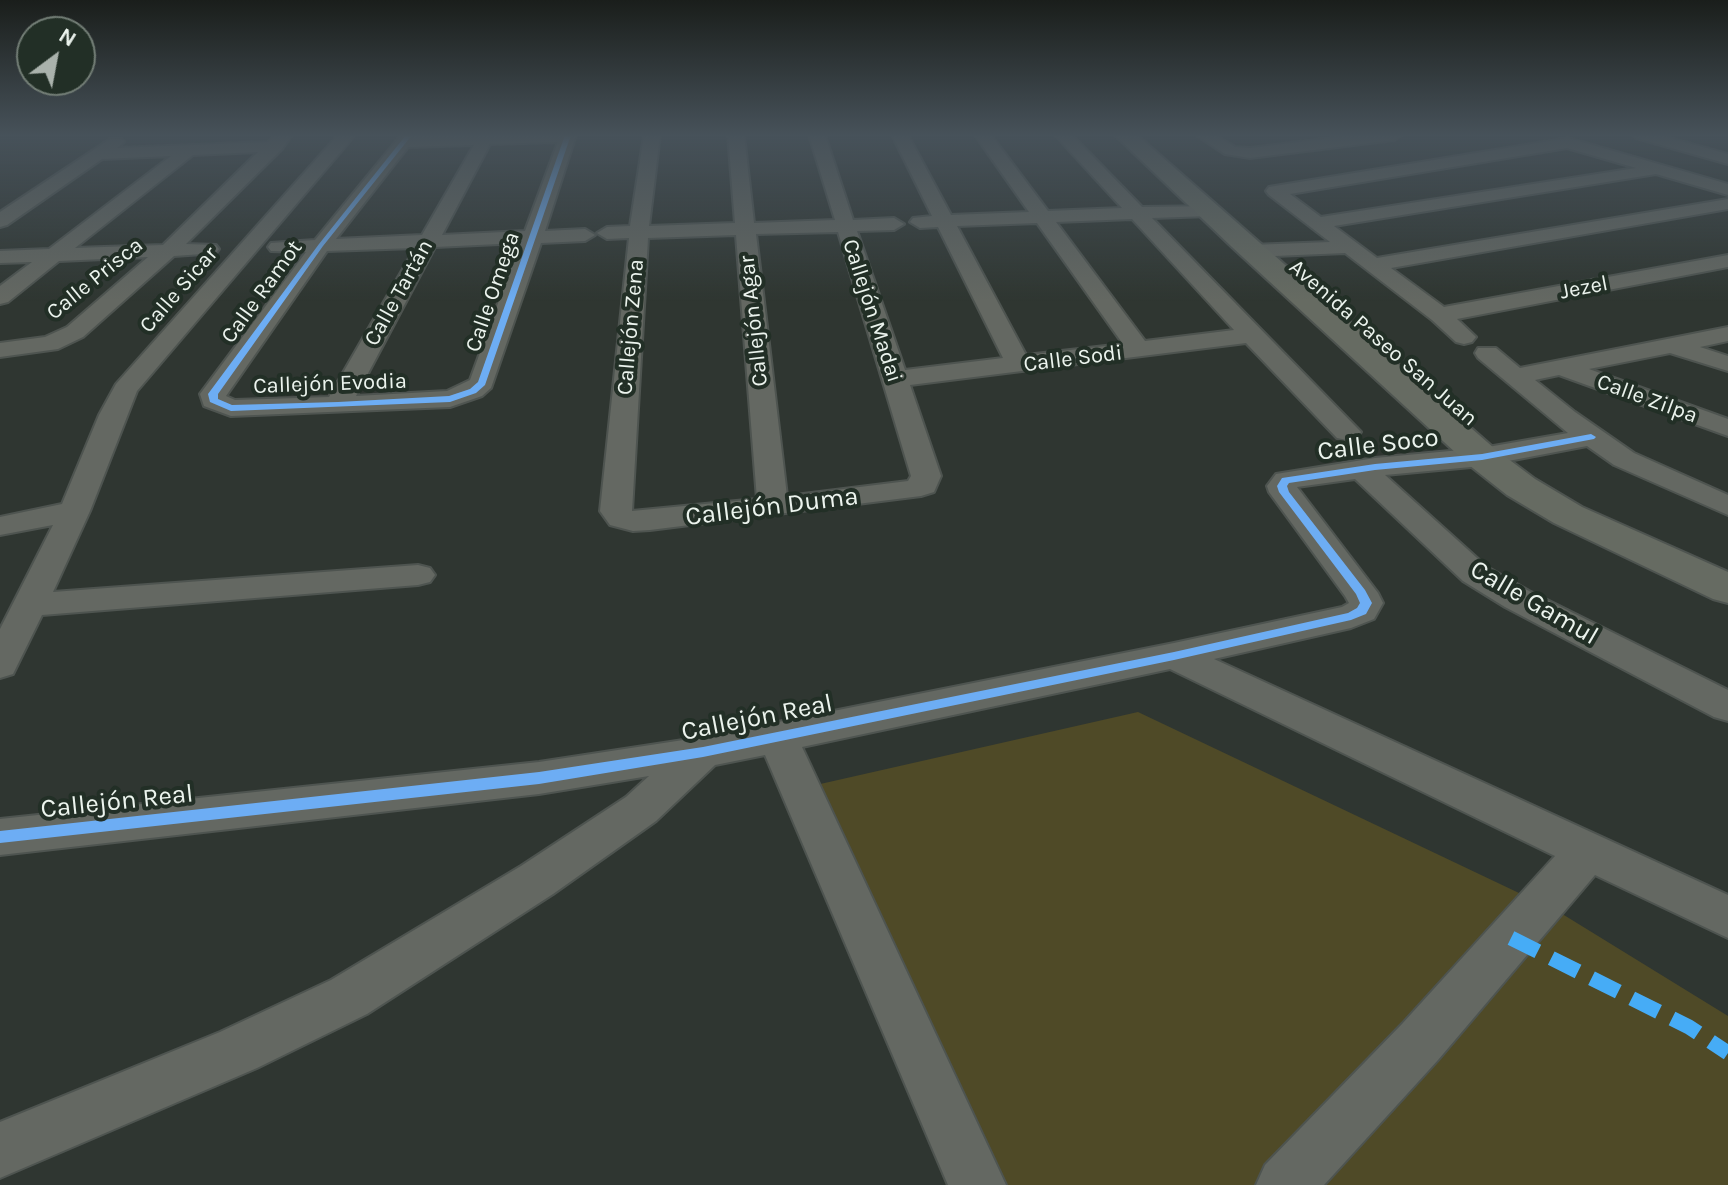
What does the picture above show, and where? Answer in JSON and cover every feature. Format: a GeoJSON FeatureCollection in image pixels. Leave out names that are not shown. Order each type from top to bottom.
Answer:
{"type":"FeatureCollection","features":[{"type":"Feature","properties":{"kind":"street"},"geometry":{"type":"LineString","coordinates":[[0,221],[46,190]]}},
{"type":"Feature","properties":{"kind":"street"},"geometry":{"type":"LineString","coordinates":[[0,297],[137,190]]}},
{"type":"Feature","properties":{"kind":"street","name":"Calle Prisca"},"geometry":{"type":"LineString","coordinates":[[0,350],[50,344],[75,332],[169,250],[229,190]]}},
{"type":"Feature","properties":{"kind":"street","name":"Calle Sicar"},"geometry":{"type":"LineString","coordinates":[[0,665],[75,511],[112,415],[142,368],[298,190]]}},
{"type":"Feature","properties":{"kind":"street","name":"Calle Ramot"},"geometry":{"type":"LineString","coordinates":[[213,400],[213,394],[321,245],[365,190]]}},
{"type":"Feature","properties":{"kind":"street","name":"Calle Tartán"},"geometry":{"type":"LineString","coordinates":[[338,405],[456,190]]}},
{"type":"Feature","properties":{"kind":"street","name":"Calle Omega"},"geometry":{"type":"LineString","coordinates":[[450,399],[473,391],[482,383],[549,190]]}},
{"type":"Feature","properties":{"kind":"street","name":"Callejón Zena"},"geometry":{"type":"LineString","coordinates":[[621,518],[615,511],[645,190]]}},
{"type":"Feature","properties":{"kind":"street","name":"Callejón Agar"},"geometry":{"type":"LineString","coordinates":[[741,190],[773,507]]}},
{"type":"Feature","properties":{"kind":"street","name":"Callejón Madai"},"geometry":{"type":"LineString","coordinates":[[833,190],[926,476],[933,489]]}},
{"type":"Feature","properties":{"kind":"street"},"geometry":{"type":"LineString","coordinates":[[929,190],[1019,366]]}},
{"type":"Feature","properties":{"kind":"street"},"geometry":{"type":"LineString","coordinates":[[1024,190],[1140,351]]}},
{"type":"Feature","properties":{"kind":"street"},"geometry":{"type":"LineString","coordinates":[[1117,190],[1347,432]]}},
{"type":"Feature","properties":{"kind":"street","name":"Avenida Paseo San Juan"},"geometry":{"type":"LineString","coordinates":[[1187,190],[1259,246]]}},
{"type":"Feature","properties":{"kind":"street","name":"Avenida Paseo San Juan"},"geometry":{"type":"LineString","coordinates":[[1202,190],[1521,487],[1568,515],[1728,589]]}},
{"type":"Feature","properties":{"kind":"street"},"geometry":{"type":"LineString","coordinates":[[1277,190],[1277,194],[1440,315],[1591,437],[1624,459],[1727,505]]}},
{"type":"Feature","properties":{"kind":"street"},"geometry":{"type":"LineString","coordinates":[[1316,223],[1529,190]]}},
{"type":"Feature","properties":{"kind":"street"},"geometry":{"type":"LineString","coordinates":[[1373,265],[1728,204]]}},
{"type":"Feature","properties":{"kind":"street"},"geometry":{"type":"LineString","coordinates":[[920,222],[1209,210]]}},
{"type":"Feature","properties":{"kind":"street"},"geometry":{"type":"LineString","coordinates":[[1403,210],[1484,247]]}},
{"type":"Feature","properties":{"kind":"street"},"geometry":{"type":"LineString","coordinates":[[607,233],[894,224]]}},
{"type":"Feature","properties":{"kind":"street"},"geometry":{"type":"LineString","coordinates":[[278,247],[585,235]]}},
{"type":"Feature","properties":{"kind":"street"},"geometry":{"type":"LineString","coordinates":[[1259,246],[1342,243]]}},
{"type":"Feature","properties":{"kind":"street"},"geometry":{"type":"LineString","coordinates":[[0,257],[209,249]]}},
{"type":"Feature","properties":{"kind":"street","name":"Jezel"},"geometry":{"type":"LineString","coordinates":[[1440,315],[1728,261]]}},
{"type":"Feature","properties":{"kind":"street"},"geometry":{"type":"LineString","coordinates":[[1517,376],[1566,369],[1728,334]]}},
{"type":"Feature","properties":{"kind":"street","name":"Calle Sodi"},"geometry":{"type":"LineString","coordinates":[[895,379],[1252,335]]}},
{"type":"Feature","properties":{"kind":"street"},"geometry":{"type":"LineString","coordinates":[[1672,346],[1728,364]]}},
{"type":"Feature","properties":{"kind":"street","name":"Calle Zilpa"},"geometry":{"type":"LineString","coordinates":[[1566,369],[1728,428]]}},
{"type":"Feature","properties":{"kind":"street","name":"Callejón Evodia"},"geometry":{"type":"LineString","coordinates":[[213,400],[231,408],[450,399]]}},
{"type":"Feature","properties":{"kind":"street"},"geometry":{"type":"LineString","coordinates":[[1478,448],[1565,418]]}},
{"type":"Feature","properties":{"kind":"street"},"geometry":{"type":"LineString","coordinates":[[1478,448],[1591,437]]}},
{"type":"Feature","properties":{"kind":"street","name":"Avenida Paseo San Juan"},"geometry":{"type":"LineString","coordinates":[[1478,448],[1728,564]]}},
{"type":"Feature","properties":{"kind":"street","name":"Calle Soco"},"geometry":{"type":"LineString","coordinates":[[1282,486],[1286,480],[1296,477],[1478,448]]}},
{"type":"Feature","properties":{"kind":"street","name":"Calle Gamul"},"geometry":{"type":"LineString","coordinates":[[1361,469],[1475,574],[1728,707]]}},
{"type":"Feature","properties":{"kind":"street","name":"Callejón Real"},"geometry":{"type":"LineString","coordinates":[[0,837],[539,778],[703,752],[1174,656],[1362,611],[1366,603],[1361,593],[1282,486]]}},
{"type":"Feature","properties":{"kind":"street","name":"Callejón Duma"},"geometry":{"type":"LineString","coordinates":[[621,518],[650,521],[933,489]]}},
{"type":"Feature","properties":{"kind":"street"},"geometry":{"type":"LineString","coordinates":[[0,526],[75,511]]}},
{"type":"Feature","properties":{"kind":"street"},"geometry":{"type":"LineString","coordinates":[[30,605],[418,575]]}},
{"type":"Feature","properties":{"kind":"street"},"geometry":{"type":"LineString","coordinates":[[1174,656],[1728,917]]}},
{"type":"Feature","properties":{"kind":"street"},"geometry":{"type":"LineString","coordinates":[[777,737],[977,1185]]}},
{"type":"Feature","properties":{"kind":"street"},"geometry":{"type":"LineString","coordinates":[[0,1150],[238,1050],[349,997],[537,880],[641,809],[703,752]]}},
{"type":"Feature","properties":{"kind":"street"},"geometry":{"type":"LineString","coordinates":[[1285,1185],[1420,1042],[1589,850]]}},
{"type":"Feature","properties":{"kind":"shaded area"},"geometry":{"type":"Polygon","coordinates":[[[1138,712],[1559,912],[1728,1016],[1728,1185],[946,1185],[785,792],[1138,712]]]}},
{"type":"Feature","properties":{"kind":"marked path"},"geometry":{"type":"LineString","coordinates":[[1511,938],[1689,1027],[1728,1053]]}},
{"type":"Feature","properties":{"kind":"cycle path"},"geometry":{"type":"LineString","coordinates":[[365,190],[321,245],[213,394],[213,400],[231,408],[338,405],[450,399],[473,391],[482,383],[549,190]]}},
{"type":"Feature","properties":{"kind":"cycle path"},"geometry":{"type":"LineString","coordinates":[[0,837],[539,778],[703,752],[1174,656],[1351,616],[1362,611],[1366,603],[1284,492],[1282,486],[1286,480],[1375,467],[1482,457],[1591,437]]}}]}
